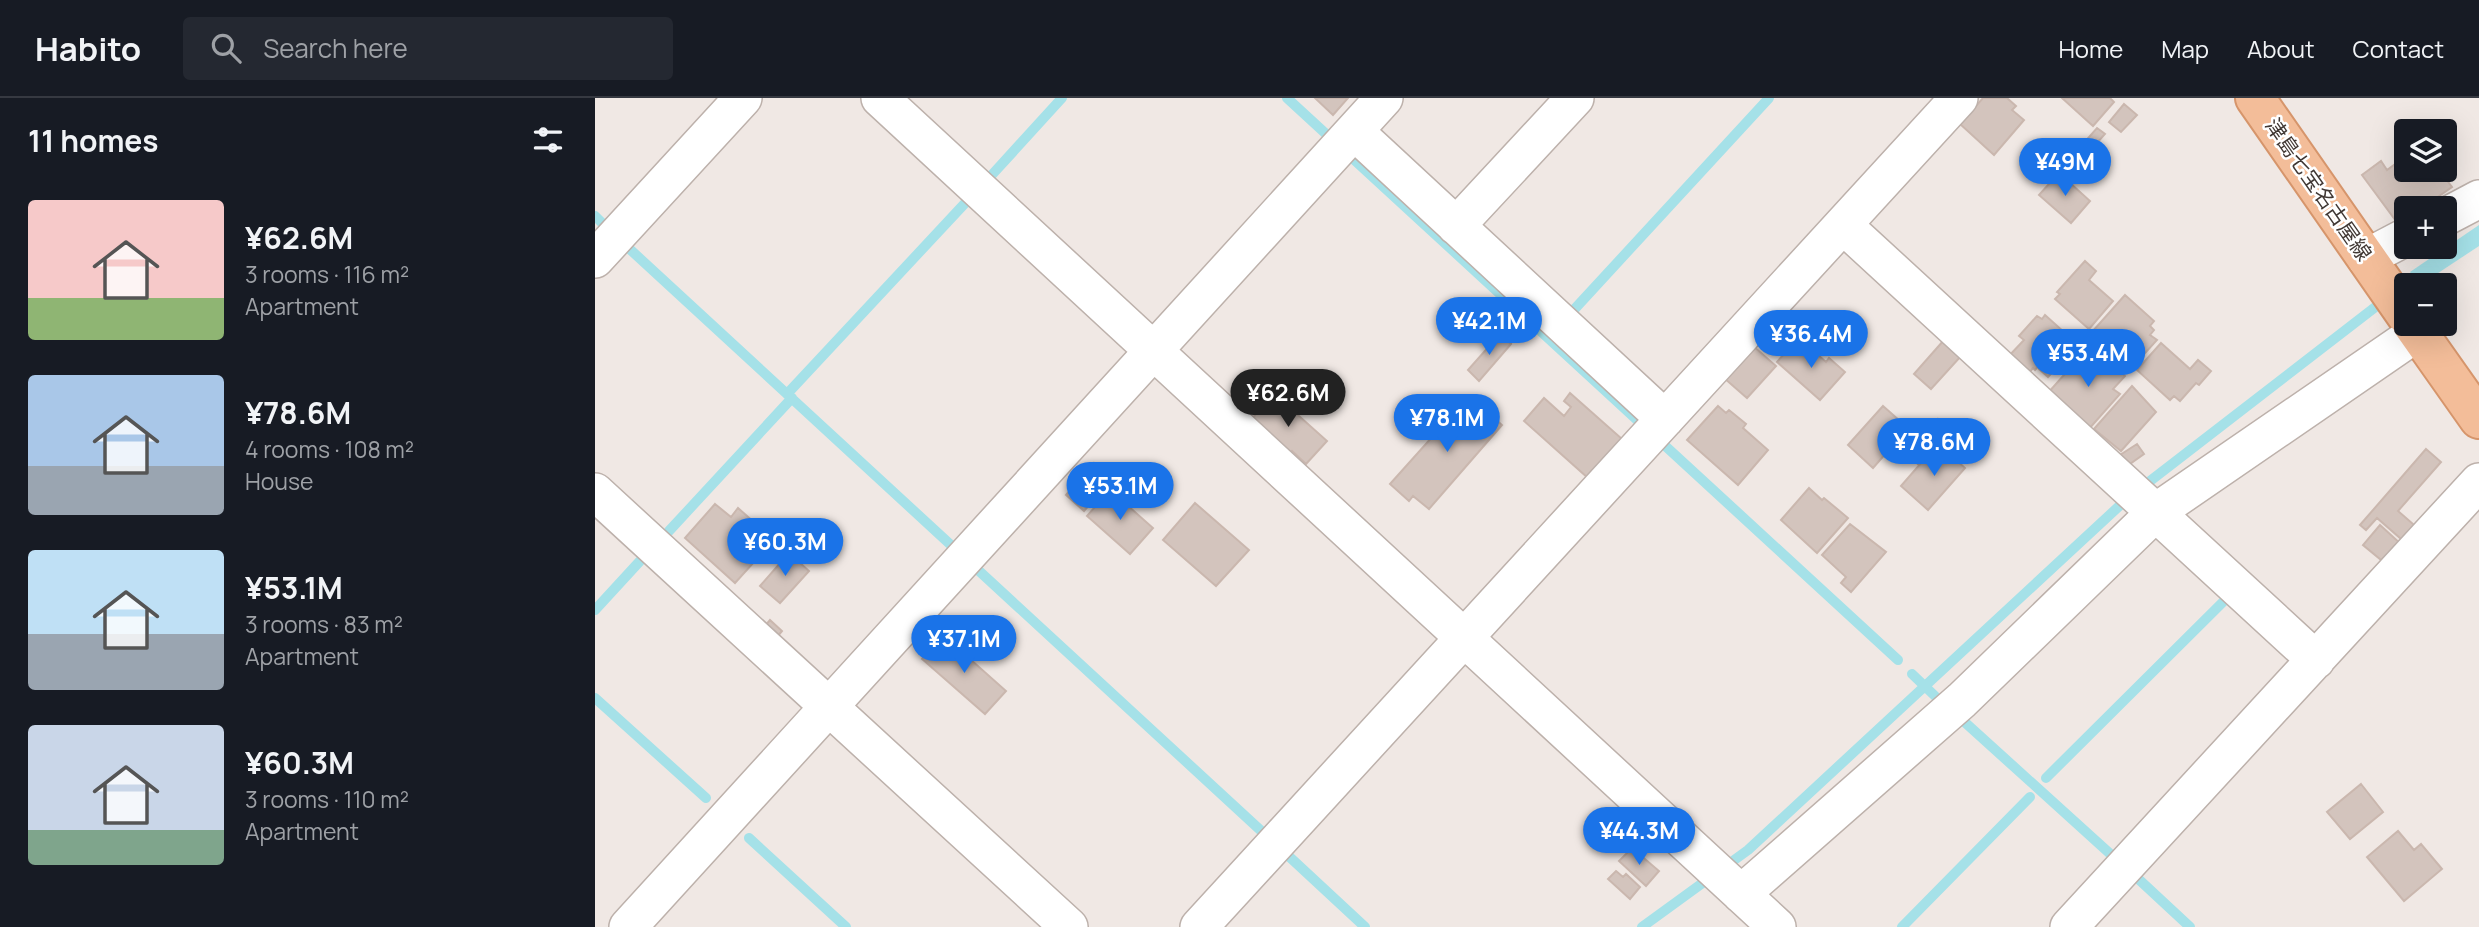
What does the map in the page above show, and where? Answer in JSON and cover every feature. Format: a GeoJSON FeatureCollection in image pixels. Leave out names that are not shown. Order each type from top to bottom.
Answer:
{"type":"FeatureCollection","features":[{"type":"Feature","properties":{"kind":"main road","name":"津島七宝名古屋線"},"geometry":{"type":"LineString","coordinates":[[2255,98],[2394,298]]}},
{"type":"Feature","properties":{"kind":"main road","name":"津島七宝名古屋線"},"geometry":{"type":"LineString","coordinates":[[2421,336],[2479,419]]}},
{"type":"Feature","properties":{"kind":"street"},"geometry":{"type":"LineString","coordinates":[[609,243],[744,98]]}},
{"type":"Feature","properties":{"kind":"street"},"geometry":{"type":"LineString","coordinates":[[880,98],[1777,927]]}},
{"type":"Feature","properties":{"kind":"street"},"geometry":{"type":"LineString","coordinates":[[628,927],[1384,98]]}},
{"type":"Feature","properties":{"kind":"street"},"geometry":{"type":"LineString","coordinates":[[1456,226],[1575,98]]}},
{"type":"Feature","properties":{"kind":"street"},"geometry":{"type":"LineString","coordinates":[[1199,927],[1959,98]]}},
{"type":"Feature","properties":{"kind":"street"},"geometry":{"type":"LineString","coordinates":[[1345,140],[1456,226],[1655,429]]}},
{"type":"Feature","properties":{"kind":"street"},"geometry":{"type":"LineString","coordinates":[[2457,211],[2479,199]]}},
{"type":"Feature","properties":{"kind":"street"},"geometry":{"type":"LineString","coordinates":[[1843,225],[2316,660]]}},
{"type":"Feature","properties":{"kind":"street"},"geometry":{"type":"LineString","coordinates":[[2375,271],[2394,250]]}},
{"type":"Feature","properties":{"kind":"street"},"geometry":{"type":"LineString","coordinates":[[1726,881],[1962,700],[2143,501],[2394,332]]}},
{"type":"Feature","properties":{"kind":"street"},"geometry":{"type":"LineString","coordinates":[[2069,927],[2479,482]]}},
{"type":"Feature","properties":{"kind":"street"},"geometry":{"type":"LineString","coordinates":[[595,492],[1069,927]]}},
{"type":"Feature","properties":{"kind":"water"},"geometry":{"type":"Polygon","coordinates":[[[2479,225],[2479,246],[2438,273],[2410,272],[2429,259],[2457,259],[2457,240],[2479,225]]]}},
{"type":"Feature","properties":{"kind":"building"},"geometry":{"type":"Polygon","coordinates":[[[1315,98],[1348,98],[1333,115],[1315,98]]]}},
{"type":"Feature","properties":{"kind":"building"},"geometry":{"type":"Polygon","coordinates":[[[1983,98],[2007,98],[2016,106],[2012,110],[2024,120],[1994,155],[1960,124],[1983,98]]]}},
{"type":"Feature","properties":{"kind":"building"},"geometry":{"type":"Polygon","coordinates":[[[2062,98],[2110,98],[2114,102],[2093,126],[2062,98]]]}},
{"type":"Feature","properties":{"kind":"building"},"geometry":{"type":"Polygon","coordinates":[[[2124,104],[2137,115],[2121,132],[2109,122],[2124,104]]]}},
{"type":"Feature","properties":{"kind":"building"},"geometry":{"type":"Polygon","coordinates":[[[2097,128],[2105,134],[2089,152],[2081,146],[2097,128]]]}},
{"type":"Feature","properties":{"kind":"building"},"geometry":{"type":"Polygon","coordinates":[[[2381,161],[2387,170],[2394,165],[2394,182],[2448,182],[2452,187],[2439,196],[2394,196],[2394,218],[2362,175],[2381,161]]]}},
{"type":"Feature","properties":{"kind":"building"},"geometry":{"type":"Polygon","coordinates":[[[2059,173],[2090,201],[2071,223],[2039,195],[2059,173]]]}},
{"type":"Feature","properties":{"kind":"building"},"geometry":{"type":"Polygon","coordinates":[[[2085,261],[2096,271],[2089,280],[2113,301],[2089,329],[2055,299],[2060,294],[2057,292],[2085,261]]]}},
{"type":"Feature","properties":{"kind":"building"},"geometry":{"type":"Polygon","coordinates":[[[2125,295],[2154,321],[2150,326],[2154,330],[2150,335],[2157,340],[2135,364],[2129,359],[2126,362],[2092,332],[2125,295]]]}},
{"type":"Feature","properties":{"kind":"building"},"geometry":{"type":"Polygon","coordinates":[[[2045,315],[2064,332],[2060,337],[2062,339],[2035,370],[2033,368],[2027,375],[2007,358],[2024,340],[2019,336],[2037,316],[2042,319],[2045,315]]]}},
{"type":"Feature","properties":{"kind":"building"},"geometry":{"type":"Polygon","coordinates":[[[1507,326],[1518,336],[1511,343],[1500,334],[1507,326]]]}},
{"type":"Feature","properties":{"kind":"building"},"geometry":{"type":"Polygon","coordinates":[[[1500,334],[1511,344],[1479,381],[1468,370],[1500,334]]]}},
{"type":"Feature","properties":{"kind":"building"},"geometry":{"type":"Polygon","coordinates":[[[2068,336],[2077,345],[2048,377],[2039,369],[2068,336]]]}},
{"type":"Feature","properties":{"kind":"building"},"geometry":{"type":"Polygon","coordinates":[[[1944,340],[1961,356],[1931,389],[1914,374],[1944,340]]]}},
{"type":"Feature","properties":{"kind":"building"},"geometry":{"type":"Polygon","coordinates":[[[2161,343],[2190,369],[2198,360],[2211,371],[2180,401],[2174,396],[2170,400],[2137,370],[2161,343]]]}},
{"type":"Feature","properties":{"kind":"building"},"geometry":{"type":"Polygon","coordinates":[[[1793,344],[1805,354],[1810,348],[1826,362],[1829,358],[1845,372],[1820,400],[1777,362],[1793,344]]]}},
{"type":"Feature","properties":{"kind":"building"},"geometry":{"type":"Polygon","coordinates":[[[1753,346],[1776,366],[1747,398],[1724,378],[1753,346]]]}},
{"type":"Feature","properties":{"kind":"building"},"geometry":{"type":"Polygon","coordinates":[[[2097,351],[2125,376],[2113,389],[2120,394],[2088,430],[2047,394],[2082,355],[2089,361],[2097,351]]]}},
{"type":"Feature","properties":{"kind":"building"},"geometry":{"type":"Polygon","coordinates":[[[2132,386],[2156,412],[2121,451],[2094,429],[2132,386]]]}},
{"type":"Feature","properties":{"kind":"building"},"geometry":{"type":"Polygon","coordinates":[[[1271,391],[1327,441],[1306,464],[1292,451],[1289,454],[1251,420],[1267,401],[1264,398],[1271,391]]]}},
{"type":"Feature","properties":{"kind":"building"},"geometry":{"type":"Polygon","coordinates":[[[1570,393],[1622,439],[1588,478],[1524,421],[1544,398],[1564,416],[1571,407],[1564,401],[1570,393]]]}},
{"type":"Feature","properties":{"kind":"building"},"geometry":{"type":"Polygon","coordinates":[[[1469,396],[1502,425],[1429,509],[1413,496],[1409,501],[1390,484],[1469,396]]]}},
{"type":"Feature","properties":{"kind":"building"},"geometry":{"type":"Polygon","coordinates":[[[1718,406],[1726,413],[1729,410],[1746,424],[1743,428],[1768,450],[1738,485],[1687,440],[1718,406]]]}},
{"type":"Feature","properties":{"kind":"building"},"geometry":{"type":"Polygon","coordinates":[[[1883,406],[1908,428],[1873,468],[1848,445],[1883,406]]]}},
{"type":"Feature","properties":{"kind":"building"},"geometry":{"type":"Polygon","coordinates":[[[1938,419],[1949,428],[1918,464],[1907,455],[1938,419]]]}},
{"type":"Feature","properties":{"kind":"building"},"geometry":{"type":"Polygon","coordinates":[[[2137,444],[2144,454],[2127,466],[2120,455],[2137,444]]]}},
{"type":"Feature","properties":{"kind":"building"},"geometry":{"type":"Polygon","coordinates":[[[1950,446],[1961,455],[1956,460],[1965,468],[1928,510],[1901,486],[1929,454],[1937,461],[1950,446]]]}},
{"type":"Feature","properties":{"kind":"building"},"geometry":{"type":"Polygon","coordinates":[[[2426,449],[2441,462],[2398,511],[2421,531],[2408,545],[2377,518],[2366,530],[2360,525],[2426,449]]]}},
{"type":"Feature","properties":{"kind":"building"},"geometry":{"type":"Polygon","coordinates":[[[1094,463],[1112,479],[1084,511],[1066,495],[1094,463]]]}},
{"type":"Feature","properties":{"kind":"building"},"geometry":{"type":"Polygon","coordinates":[[[1809,488],[1848,518],[1817,553],[1781,520],[1809,488]]]}},
{"type":"Feature","properties":{"kind":"building"},"geometry":{"type":"Polygon","coordinates":[[[1110,490],[1153,528],[1130,554],[1087,516],[1110,490]]]}},
{"type":"Feature","properties":{"kind":"building"},"geometry":{"type":"Polygon","coordinates":[[[1195,503],[1249,550],[1216,586],[1163,540],[1195,503]]]}},
{"type":"Feature","properties":{"kind":"building"},"geometry":{"type":"Polygon","coordinates":[[[715,504],[731,517],[738,508],[774,540],[735,583],[685,538],[715,504]]]}},
{"type":"Feature","properties":{"kind":"building"},"geometry":{"type":"Polygon","coordinates":[[[1850,524],[1886,552],[1851,592],[1841,583],[1846,577],[1822,555],[1850,524]]]}},
{"type":"Feature","properties":{"kind":"building"},"geometry":{"type":"Polygon","coordinates":[[[2380,525],[2402,545],[2386,564],[2363,545],[2380,525]]]}},
{"type":"Feature","properties":{"kind":"building"},"geometry":{"type":"Polygon","coordinates":[[[789,553],[809,571],[780,603],[760,586],[789,553]]]}},
{"type":"Feature","properties":{"kind":"building"},"geometry":{"type":"Polygon","coordinates":[[[770,620],[782,631],[777,637],[765,626],[770,620]]]}},
{"type":"Feature","properties":{"kind":"building"},"geometry":{"type":"Polygon","coordinates":[[[943,635],[1006,691],[985,714],[922,659],[943,635]]]}},
{"type":"Feature","properties":{"kind":"building"},"geometry":{"type":"Polygon","coordinates":[[[2361,784],[2383,812],[2350,839],[2327,812],[2361,784]]]}},
{"type":"Feature","properties":{"kind":"building"},"geometry":{"type":"Polygon","coordinates":[[[2398,831],[2414,850],[2421,844],[2442,869],[2404,901],[2367,857],[2398,831]]]}},
{"type":"Feature","properties":{"kind":"building"},"geometry":{"type":"Polygon","coordinates":[[[1632,848],[1659,871],[1646,886],[1619,861],[1632,848]]]}},
{"type":"Feature","properties":{"kind":"building"},"geometry":{"type":"Polygon","coordinates":[[[1616,871],[1623,877],[1626,874],[1640,887],[1630,899],[1608,879],[1616,871]]]}},
{"type":"Feature","properties":{"kind":"waterway"},"geometry":{"type":"LineString","coordinates":[[989,178],[1062,98]]}},
{"type":"Feature","properties":{"kind":"waterway"},"geometry":{"type":"LineString","coordinates":[[1287,98],[1898,660]]}},
{"type":"Feature","properties":{"kind":"waterway"},"geometry":{"type":"LineString","coordinates":[[1570,314],[1769,98]]}},
{"type":"Feature","properties":{"kind":"waterway"},"geometry":{"type":"LineString","coordinates":[[787,394],[968,200]]}},
{"type":"Feature","properties":{"kind":"waterway"},"geometry":{"type":"LineString","coordinates":[[595,216],[611,232]]}},
{"type":"Feature","properties":{"kind":"waterway"},"geometry":{"type":"LineString","coordinates":[[622,242],[1270,839]]}},
{"type":"Feature","properties":{"kind":"waterway"},"geometry":{"type":"LineString","coordinates":[[2141,488],[2387,298]]}},
{"type":"Feature","properties":{"kind":"waterway"},"geometry":{"type":"LineString","coordinates":[[669,531],[792,398]]}},
{"type":"Feature","properties":{"kind":"waterway"},"geometry":{"type":"LineString","coordinates":[[1642,927],[1748,850],[2129,497]]}},
{"type":"Feature","properties":{"kind":"waterway"},"geometry":{"type":"LineString","coordinates":[[595,610],[640,561]]}},
{"type":"Feature","properties":{"kind":"waterway"},"geometry":{"type":"LineString","coordinates":[[2046,778],[2230,595]]}},
{"type":"Feature","properties":{"kind":"waterway"},"geometry":{"type":"LineString","coordinates":[[1912,674],[1935,696]]}},
{"type":"Feature","properties":{"kind":"waterway"},"geometry":{"type":"LineString","coordinates":[[595,698],[706,798]]}},
{"type":"Feature","properties":{"kind":"waterway"},"geometry":{"type":"LineString","coordinates":[[1959,717],[2117,860]]}},
{"type":"Feature","properties":{"kind":"waterway"},"geometry":{"type":"LineString","coordinates":[[1902,927],[2030,797]]}},
{"type":"Feature","properties":{"kind":"waterway"},"geometry":{"type":"LineString","coordinates":[[749,838],[846,927]]}},
{"type":"Feature","properties":{"kind":"waterway"},"geometry":{"type":"LineString","coordinates":[[1281,849],[1365,927]]}},
{"type":"Feature","properties":{"kind":"waterway"},"geometry":{"type":"LineString","coordinates":[[2133,874],[2190,927]]}}]}
